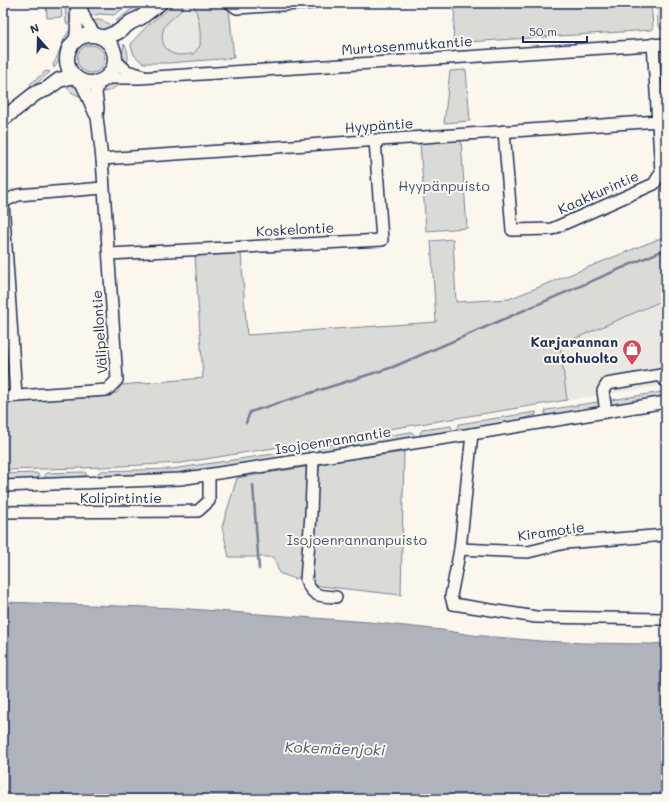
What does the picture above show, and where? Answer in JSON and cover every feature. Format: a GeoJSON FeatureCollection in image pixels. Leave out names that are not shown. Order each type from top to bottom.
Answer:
{"type":"FeatureCollection","features":[{"type":"Feature","properties":{"kind":"main road"},"geometry":{"type":"LineString","coordinates":[[77,78],[68,65],[67,57],[69,48],[75,40],[83,36],[99,36],[118,32],[160,3]]}},
{"type":"Feature","properties":{"kind":"main road"},"geometry":{"type":"LineString","coordinates":[[3,119],[36,93],[46,89],[59,80],[77,78],[88,83],[102,80],[112,71],[115,56],[121,41],[140,18]]}},
{"type":"Feature","properties":{"kind":"main road"},"geometry":{"type":"LineString","coordinates":[[99,36],[108,42],[115,56]]}},
{"type":"Feature","properties":{"kind":"main road"},"geometry":{"type":"LineString","coordinates":[[36,93],[43,83],[58,70],[67,57]]}},
{"type":"Feature","properties":{"kind":"street"},"geometry":{"type":"LineString","coordinates":[[78,3],[86,21],[99,36]]}},
{"type":"Feature","properties":{"kind":"street"},"geometry":{"type":"LineString","coordinates":[[75,40],[78,24],[76,10],[78,3]]}},
{"type":"Feature","properties":{"kind":"street"},"geometry":{"type":"LineString","coordinates":[[230,3],[237,8],[312,3]]}},
{"type":"Feature","properties":{"kind":"street","name":"Kaakkurintie"},"geometry":{"type":"LineString","coordinates":[[504,131],[512,230],[552,229],[654,184],[661,172],[654,44]]}},
{"type":"Feature","properties":{"kind":"street","name":"Murtosenmutkantie"},"geometry":{"type":"LineString","coordinates":[[102,80],[666,44]]}},
{"type":"Feature","properties":{"kind":"street","name":"Murtosenmutkantie"},"geometry":{"type":"LineString","coordinates":[[115,56],[127,71],[150,77]]}},
{"type":"Feature","properties":{"kind":"street","name":"Välipellontie"},"geometry":{"type":"LineString","coordinates":[[3,397],[107,390],[117,380],[102,158],[96,116],[86,93],[77,78]]}},
{"type":"Feature","properties":{"kind":"street","name":"Välipellontie"},"geometry":{"type":"LineString","coordinates":[[96,116],[98,108],[96,93],[102,80]]}},
{"type":"Feature","properties":{"kind":"street","name":"Hyypäntie"},"geometry":{"type":"LineString","coordinates":[[102,158],[659,121]]}},
{"type":"Feature","properties":{"kind":"street","name":"Koskelontie"},"geometry":{"type":"LineString","coordinates":[[109,254],[382,240],[375,140]]}},
{"type":"Feature","properties":{"kind":"street"},"geometry":{"type":"LineString","coordinates":[[16,396],[3,202],[18,195],[103,188]]}},
{"type":"Feature","properties":{"kind":"street"},"geometry":{"type":"LineString","coordinates":[[606,412],[603,391],[607,384],[661,375],[666,382]]}},
{"type":"Feature","properties":{"kind":"street","name":"Isojoenrannantie"},"geometry":{"type":"LineString","coordinates":[[3,486],[180,479],[472,434],[666,402]]}},
{"type":"Feature","properties":{"kind":"street"},"geometry":{"type":"LineString","coordinates":[[472,434],[460,550],[451,596],[453,604],[536,617],[664,619],[666,617]]}},
{"type":"Feature","properties":{"kind":"street"},"geometry":{"type":"LineString","coordinates":[[313,458],[311,514],[306,580],[308,588],[315,594],[336,597]]}},
{"type":"Feature","properties":{"kind":"street","name":"Kolipirtintie"},"geometry":{"type":"LineString","coordinates":[[3,512],[198,511],[209,501],[208,475]]}},
{"type":"Feature","properties":{"kind":"street","name":"Kiramotie"},"geometry":{"type":"LineString","coordinates":[[460,550],[528,552],[565,543],[666,536]]}},
{"type":"Feature","properties":{"kind":"shaded area"},"geometry":{"type":"Polygon","coordinates":[[[177,3],[222,3],[231,16],[234,58],[168,63],[157,62],[148,25],[177,3]]]}},
{"type":"Feature","properties":{"kind":"shaded area"},"geometry":{"type":"Polygon","coordinates":[[[664,300],[666,315],[666,385],[567,400],[560,345],[664,300]]]}},
{"type":"Feature","properties":{"kind":"green space"},"geometry":{"type":"Polygon","coordinates":[[[46,3],[61,3],[62,17],[47,18],[46,3]]]}},
{"type":"Feature","properties":{"kind":"green space"},"geometry":{"type":"Polygon","coordinates":[[[65,3],[72,3],[71,25],[66,23],[65,3]]]}},
{"type":"Feature","properties":{"kind":"green space"},"geometry":{"type":"Polygon","coordinates":[[[84,3],[131,3],[114,15],[99,14],[88,17],[84,3]]]}},
{"type":"Feature","properties":{"kind":"green space"},"geometry":{"type":"Polygon","coordinates":[[[140,3],[148,3],[118,28],[116,23],[117,20],[140,3]]]}},
{"type":"Feature","properties":{"kind":"green space"},"geometry":{"type":"Polygon","coordinates":[[[176,3],[179,3],[183,7],[164,27],[162,36],[166,49],[176,55],[193,54],[200,46],[200,29],[193,3],[224,3],[229,9],[234,58],[168,63],[143,63],[134,55],[131,46],[132,42],[148,25],[176,3]]]}},
{"type":"Feature","properties":{"kind":"green space"},"geometry":{"type":"Polygon","coordinates":[[[455,3],[651,3],[653,27],[651,30],[453,43],[455,3]]]}},
{"type":"Feature","properties":{"kind":"green space"},"geometry":{"type":"Polygon","coordinates":[[[657,3],[666,3],[666,29],[662,30],[658,25],[657,3]]]}},
{"type":"Feature","properties":{"kind":"green space"},"geometry":{"type":"Polygon","coordinates":[[[99,20],[108,23],[113,31],[106,32],[100,30],[90,21],[99,20]]]}},
{"type":"Feature","properties":{"kind":"green space"},"geometry":{"type":"Polygon","coordinates":[[[73,28],[68,43],[54,68],[53,65],[64,39],[73,28]]]}},
{"type":"Feature","properties":{"kind":"green space"},"geometry":{"type":"Polygon","coordinates":[[[124,44],[128,54],[127,65],[122,57],[124,44]]]}},
{"type":"Feature","properties":{"kind":"green space"},"geometry":{"type":"Polygon","coordinates":[[[91,45],[101,49],[105,59],[101,69],[91,73],[81,69],[77,59],[81,49],[91,45]]]}},
{"type":"Feature","properties":{"kind":"green space"},"geometry":{"type":"Polygon","coordinates":[[[466,70],[470,121],[444,123],[450,71],[466,70]]]}},
{"type":"Feature","properties":{"kind":"green space"},"geometry":{"type":"Polygon","coordinates":[[[46,71],[50,72],[32,87],[30,84],[46,71]]]}},
{"type":"Feature","properties":{"kind":"green space"},"geometry":{"type":"Polygon","coordinates":[[[63,83],[75,86],[84,96],[72,92],[63,83]]]}},
{"type":"Feature","properties":{"kind":"green space"},"geometry":{"type":"Polygon","coordinates":[[[110,83],[120,83],[111,90],[101,92],[110,83]]]}},
{"type":"Feature","properties":{"kind":"green space","name":"Hyypänpuisto"},"geometry":{"type":"Polygon","coordinates":[[[461,140],[467,228],[426,231],[420,142],[461,140]]]}},
{"type":"Feature","properties":{"kind":"green space"},"geometry":{"type":"Polygon","coordinates":[[[666,236],[666,315],[664,300],[560,345],[567,400],[181,463],[3,470],[3,401],[117,393],[121,385],[203,378],[195,256],[241,253],[247,335],[436,322],[431,241],[453,239],[456,302],[509,299],[666,236]]]}},
{"type":"Feature","properties":{"kind":"green space"},"geometry":{"type":"Polygon","coordinates":[[[662,392],[664,397],[612,405],[611,400],[662,392]]]}},
{"type":"Feature","properties":{"kind":"green space"},"geometry":{"type":"Polygon","coordinates":[[[597,402],[600,406],[597,408],[554,416],[545,414],[545,411],[547,410],[597,402]]]}},
{"type":"Feature","properties":{"kind":"green space"},"geometry":{"type":"Polygon","coordinates":[[[536,412],[536,415],[514,422],[458,430],[459,424],[536,412]]]}},
{"type":"Feature","properties":{"kind":"green space"},"geometry":{"type":"Polygon","coordinates":[[[451,426],[453,431],[421,436],[420,433],[422,430],[451,426]]]}},
{"type":"Feature","properties":{"kind":"green space"},"geometry":{"type":"Polygon","coordinates":[[[411,432],[415,438],[322,452],[318,451],[320,446],[411,432]]]}},
{"type":"Feature","properties":{"kind":"green space"},"geometry":{"type":"Polygon","coordinates":[[[307,449],[310,453],[307,455],[190,473],[119,478],[98,475],[101,471],[172,469],[307,449]]]}},
{"type":"Feature","properties":{"kind":"green space","name":"Isojoenrannanpuisto"},"geometry":{"type":"Polygon","coordinates":[[[404,452],[401,595],[311,585],[316,469],[323,463],[404,452]]]}},
{"type":"Feature","properties":{"kind":"green space","name":"Isojoenrannanpuisto"},"geometry":{"type":"Polygon","coordinates":[[[305,467],[309,473],[304,575],[295,579],[279,573],[274,557],[229,557],[222,527],[237,478],[305,467]]]}},
{"type":"Feature","properties":{"kind":"green space"},"geometry":{"type":"Polygon","coordinates":[[[36,473],[39,475],[38,481],[3,481],[3,474],[36,473]]]}},
{"type":"Feature","properties":{"kind":"green space"},"geometry":{"type":"Polygon","coordinates":[[[47,473],[86,473],[86,476],[73,479],[45,480],[45,475],[47,473]]]}},
{"type":"Feature","properties":{"kind":"water","name":"Kokemäenjoki"},"geometry":{"type":"Polygon","coordinates":[[[3,602],[176,608],[369,622],[442,630],[472,635],[541,641],[586,643],[666,643],[666,799],[3,799],[3,602]]]}},
{"type":"Feature","properties":{"kind":"waterway"},"geometry":{"type":"LineString","coordinates":[[246,423],[250,412],[393,367],[666,249]]}},
{"type":"Feature","properties":{"kind":"waterway"},"geometry":{"type":"LineString","coordinates":[[253,485],[259,569]]}},
{"type":"Feature","properties":{"kind":"place","name":"Karjarannan autohuolto"},"geometry":{"type":"Point","coordinates":[632,366]}}]}
